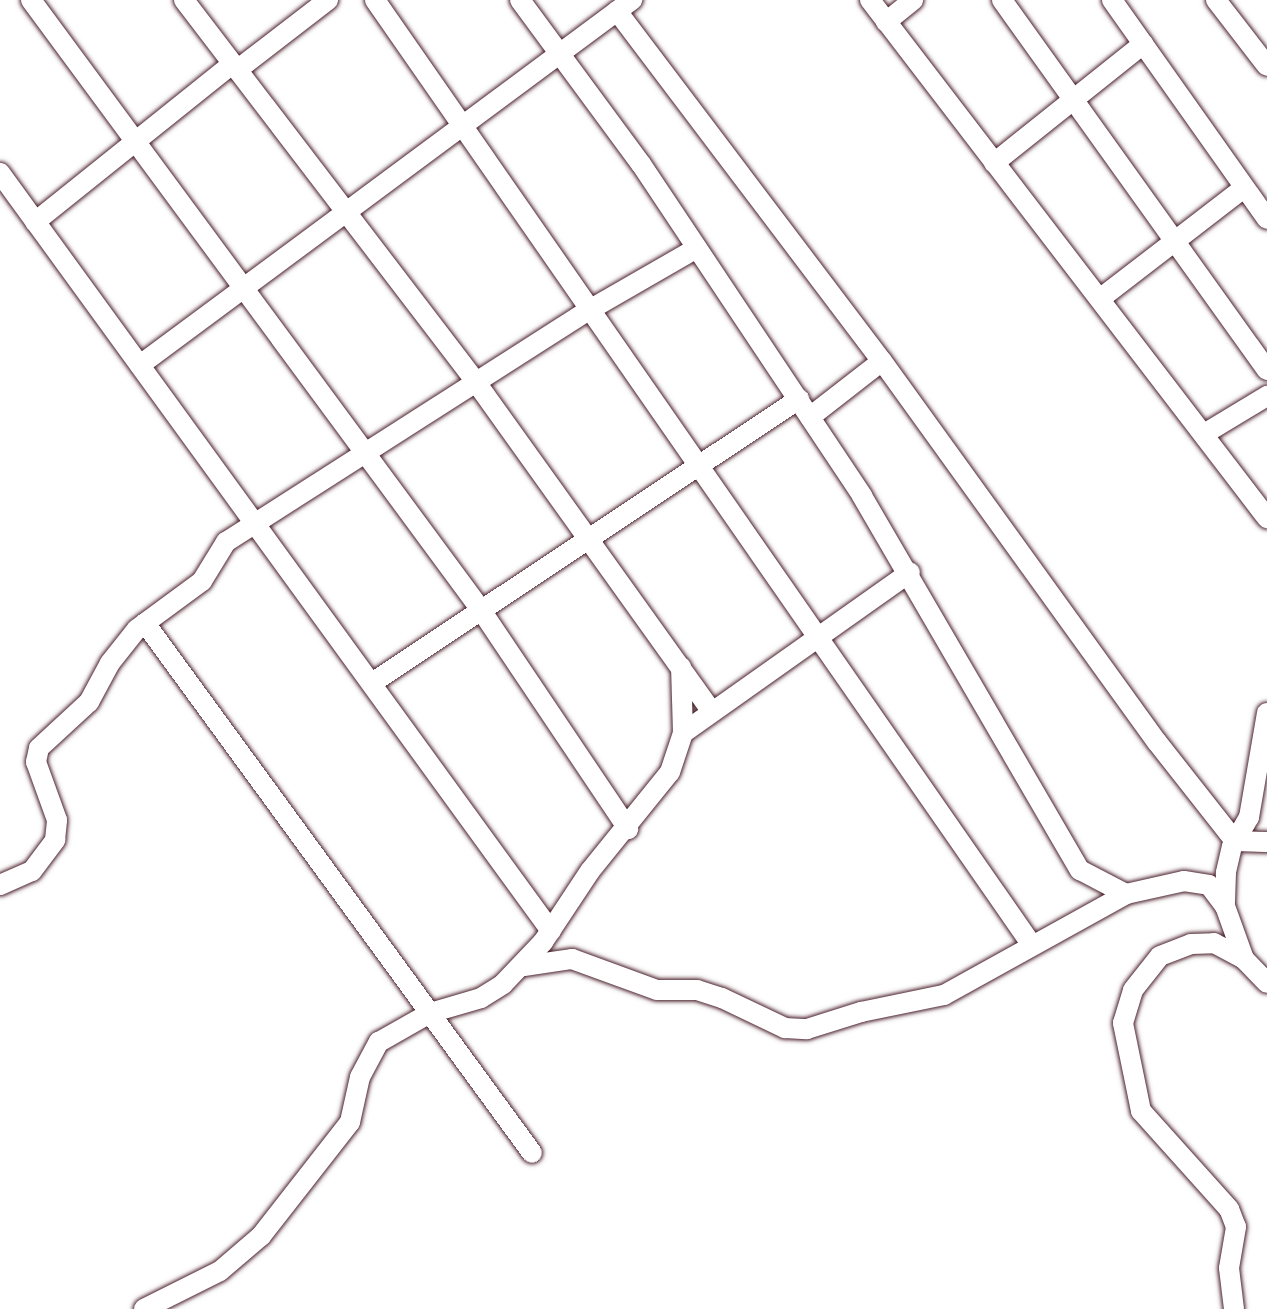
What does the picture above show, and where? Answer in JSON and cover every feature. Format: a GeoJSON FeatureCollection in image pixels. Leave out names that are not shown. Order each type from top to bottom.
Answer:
{"type":"FeatureCollection","features":[{"type":"Feature","properties":{"kind":"street"},"geometry":{"type":"LineString","coordinates":[[31,0],[481,610],[628,829]]}},
{"type":"Feature","properties":{"kind":"street"},"geometry":{"type":"LineString","coordinates":[[184,0],[478,385],[710,709]]}},
{"type":"Feature","properties":{"kind":"street"},"geometry":{"type":"LineString","coordinates":[[35,222],[234,67],[328,0]]}},
{"type":"Feature","properties":{"kind":"street"},"geometry":{"type":"LineString","coordinates":[[375,0],[1031,944]]}},
{"type":"Feature","properties":{"kind":"street"},"geometry":{"type":"LineString","coordinates":[[520,0],[697,248],[910,572],[1080,870],[1126,894]]}},
{"type":"Feature","properties":{"kind":"street"},"geometry":{"type":"LineString","coordinates":[[870,0],[1267,518]]}},
{"type":"Feature","properties":{"kind":"street"},"geometry":{"type":"LineString","coordinates":[[886,22],[913,0]]}},
{"type":"Feature","properties":{"kind":"street"},"geometry":{"type":"LineString","coordinates":[[1002,0],[1176,238],[1267,370]]}},
{"type":"Feature","properties":{"kind":"street"},"geometry":{"type":"LineString","coordinates":[[1112,0],[1267,219]]}},
{"type":"Feature","properties":{"kind":"street"},"geometry":{"type":"LineString","coordinates":[[1216,0],[1267,66]]}},
{"type":"Feature","properties":{"kind":"street"},"geometry":{"type":"LineString","coordinates":[[140,365],[347,216],[624,6],[882,361],[1080,641],[1235,841]]}},
{"type":"Feature","properties":{"kind":"street"},"geometry":{"type":"LineString","coordinates":[[994,163],[1143,44]]}},
{"type":"Feature","properties":{"kind":"street"},"geometry":{"type":"LineString","coordinates":[[0,173],[551,931]]}},
{"type":"Feature","properties":{"kind":"street"},"geometry":{"type":"LineString","coordinates":[[1101,298],[1244,188]]}},
{"type":"Feature","properties":{"kind":"street"},"geometry":{"type":"LineString","coordinates":[[0,885],[32,871],[55,840],[57,820],[36,762],[39,748],[89,702],[110,663],[145,623],[202,581],[226,542],[478,385],[591,309],[697,248]]}},
{"type":"Feature","properties":{"kind":"street"},"geometry":{"type":"LineString","coordinates":[[372,683],[700,466],[882,361]]}},
{"type":"Feature","properties":{"kind":"street"},"geometry":{"type":"LineString","coordinates":[[1204,434],[1267,396]]}},
{"type":"Feature","properties":{"kind":"street"},"geometry":{"type":"LineString","coordinates":[[683,733],[710,709],[910,572]]}},
{"type":"Feature","properties":{"kind":"street"},"geometry":{"type":"LineString","coordinates":[[145,623],[532,1153]]}},
{"type":"Feature","properties":{"kind":"street"},"geometry":{"type":"LineString","coordinates":[[144,1309],[220,1271],[261,1236],[350,1122],[360,1077],[379,1042],[430,1013],[481,998],[524,966],[590,871],[628,829],[670,772],[683,733],[681,667]]}},
{"type":"Feature","properties":{"kind":"street"},"geometry":{"type":"LineString","coordinates":[[1225,906],[1226,873],[1235,841],[1249,817],[1267,713]]}},
{"type":"Feature","properties":{"kind":"street"},"geometry":{"type":"LineString","coordinates":[[1235,841],[1267,842]]}},
{"type":"Feature","properties":{"kind":"street"},"geometry":{"type":"LineString","coordinates":[[524,966],[572,959],[657,990],[697,990],[722,998],[785,1028],[807,1029],[861,1012],[944,995],[1126,894],[1184,881],[1209,885],[1225,906],[1244,959]]}},
{"type":"Feature","properties":{"kind":"street"},"geometry":{"type":"LineString","coordinates":[[1234,1309],[1229,1295],[1232,1218],[1214,1191],[1141,1111],[1123,1023],[1133,990],[1160,956],[1191,944],[1214,943],[1244,959],[1267,983]]}}]}
